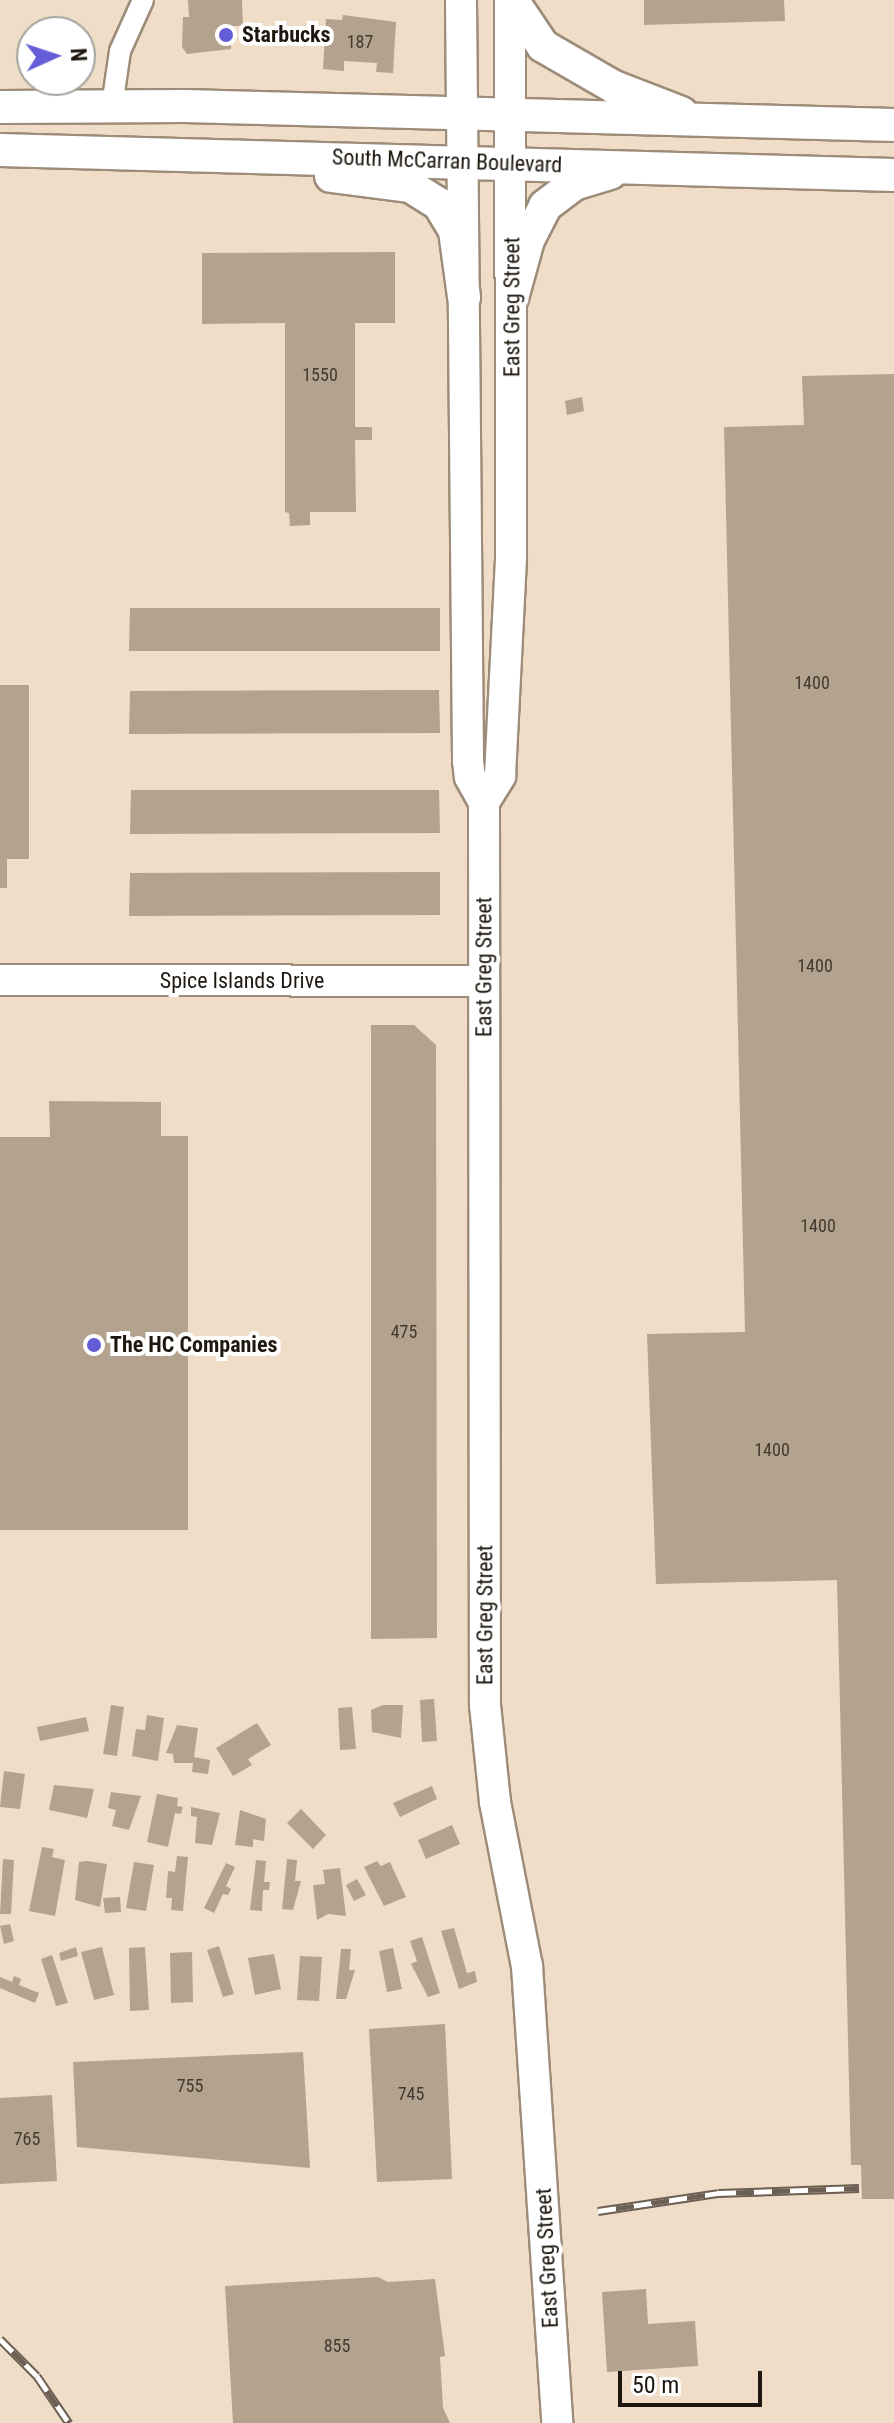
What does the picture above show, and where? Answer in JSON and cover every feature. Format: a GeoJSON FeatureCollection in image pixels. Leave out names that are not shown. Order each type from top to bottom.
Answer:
{"type":"FeatureCollection","features":[{"type":"Feature","properties":{"kind":"main road","name":"East Greg Street"},"geometry":{"type":"LineString","coordinates":[[461,0],[468,761],[470,777],[484,802],[485,1705],[495,1802],[527,1966],[557,2423]]}},
{"type":"Feature","properties":{"kind":"main road","name":"East Greg Street"},"geometry":{"type":"LineString","coordinates":[[484,802],[500,776],[504,687],[512,298],[511,0]]}},
{"type":"Feature","properties":{"kind":"main road"},"geometry":{"type":"LineString","coordinates":[[511,0],[541,45],[575,67],[632,95],[707,122]]}},
{"type":"Feature","properties":{"kind":"main road","name":"South McCarran Boulevard"},"geometry":{"type":"LineString","coordinates":[[0,107],[112,106],[894,125]]}},
{"type":"Feature","properties":{"kind":"main road","name":"South McCarran Boulevard"},"geometry":{"type":"LineString","coordinates":[[0,150],[894,175]]}},
{"type":"Feature","properties":{"kind":"main road"},"geometry":{"type":"LineString","coordinates":[[154,153],[422,191],[439,204],[455,231],[464,297]]}},
{"type":"Feature","properties":{"kind":"main road"},"geometry":{"type":"LineString","coordinates":[[512,298],[528,240],[545,206],[581,181],[645,166]]}},
{"type":"Feature","properties":{"kind":"main road"},"geometry":{"type":"LineString","coordinates":[[467,530],[479,534],[487,550],[490,628],[504,687]]}},
{"type":"Feature","properties":{"kind":"main road","name":"Spice Islands Drive"},"geometry":{"type":"LineString","coordinates":[[0,980],[483,981]]}},
{"type":"Feature","properties":{"kind":"street"},"geometry":{"type":"LineString","coordinates":[[112,106],[120,51],[143,0]]}},
{"type":"Feature","properties":{"kind":"building"},"geometry":{"type":"Polygon","coordinates":[[[188,0],[242,0],[243,26],[232,26],[231,49],[187,54],[182,47],[183,17],[189,17],[188,0]]]}},
{"type":"Feature","properties":{"kind":"building"},"geometry":{"type":"Polygon","coordinates":[[[644,0],[784,0],[785,21],[644,25],[644,0]]]}},
{"type":"Feature","properties":{"kind":"building"},"geometry":{"type":"Polygon","coordinates":[[[343,15],[396,22],[393,73],[376,72],[377,63],[344,61],[344,71],[323,69],[326,19],[342,20],[343,15]]]}},
{"type":"Feature","properties":{"kind":"building"},"geometry":{"type":"Polygon","coordinates":[[[395,252],[395,323],[355,323],[355,427],[372,427],[372,440],[355,440],[356,512],[310,512],[310,525],[290,526],[289,513],[285,512],[285,323],[202,324],[202,253],[395,252]]]}},
{"type":"Feature","properties":{"kind":"building"},"geometry":{"type":"Polygon","coordinates":[[[894,374],[894,2199],[862,2199],[861,2165],[851,2165],[837,1580],[656,1584],[647,1334],[745,1332],[724,427],[804,425],[802,376],[894,374]]]}},
{"type":"Feature","properties":{"kind":"building"},"geometry":{"type":"Polygon","coordinates":[[[582,397],[584,411],[567,415],[565,401],[582,397]]]}},
{"type":"Feature","properties":{"kind":"building"},"geometry":{"type":"Polygon","coordinates":[[[130,608],[440,608],[440,651],[129,651],[130,608]]]}},
{"type":"Feature","properties":{"kind":"building"},"geometry":{"type":"Polygon","coordinates":[[[0,685],[29,685],[29,859],[7,859],[7,888],[0,888],[0,685]]]}},
{"type":"Feature","properties":{"kind":"building"},"geometry":{"type":"Polygon","coordinates":[[[439,690],[440,733],[129,734],[130,691],[439,690]]]}},
{"type":"Feature","properties":{"kind":"building"},"geometry":{"type":"Polygon","coordinates":[[[131,790],[439,790],[440,833],[130,834],[131,790]]]}},
{"type":"Feature","properties":{"kind":"building"},"geometry":{"type":"Polygon","coordinates":[[[440,872],[440,915],[129,916],[130,873],[440,872]]]}},
{"type":"Feature","properties":{"kind":"building"},"geometry":{"type":"Polygon","coordinates":[[[371,1025],[414,1025],[436,1045],[437,1638],[371,1639],[371,1025]]]}},
{"type":"Feature","properties":{"kind":"building","name":"The HC Companies"},"geometry":{"type":"Polygon","coordinates":[[[49,1101],[161,1102],[161,1136],[188,1136],[188,1530],[0,1530],[0,1137],[50,1137],[49,1101]]]}},
{"type":"Feature","properties":{"kind":"building"},"geometry":{"type":"Polygon","coordinates":[[[434,1699],[437,1741],[422,1742],[420,1700],[434,1699]]]}},
{"type":"Feature","properties":{"kind":"building"},"geometry":{"type":"Polygon","coordinates":[[[111,1705],[124,1707],[117,1756],[103,1754],[111,1705]]]}},
{"type":"Feature","properties":{"kind":"building"},"geometry":{"type":"Polygon","coordinates":[[[383,1705],[403,1705],[401,1738],[372,1732],[371,1710],[383,1705]]]}},
{"type":"Feature","properties":{"kind":"building"},"geometry":{"type":"Polygon","coordinates":[[[352,1707],[356,1749],[340,1750],[338,1708],[352,1707]]]}},
{"type":"Feature","properties":{"kind":"building"},"geometry":{"type":"Polygon","coordinates":[[[147,1715],[164,1718],[158,1761],[132,1756],[136,1729],[145,1730],[147,1715]]]}},
{"type":"Feature","properties":{"kind":"building"},"geometry":{"type":"Polygon","coordinates":[[[86,1717],[89,1731],[40,1741],[37,1727],[86,1717]]]}},
{"type":"Feature","properties":{"kind":"building"},"geometry":{"type":"Polygon","coordinates":[[[257,1723],[271,1745],[248,1759],[252,1765],[233,1776],[216,1748],[257,1723]]]}},
{"type":"Feature","properties":{"kind":"building"},"geometry":{"type":"Polygon","coordinates":[[[177,1725],[198,1728],[194,1757],[210,1760],[208,1774],[192,1772],[193,1763],[174,1763],[173,1754],[166,1753],[177,1725]]]}},
{"type":"Feature","properties":{"kind":"building"},"geometry":{"type":"Polygon","coordinates":[[[4,1771],[25,1774],[20,1809],[0,1807],[4,1771]]]}},
{"type":"Feature","properties":{"kind":"building"},"geometry":{"type":"Polygon","coordinates":[[[54,1785],[94,1789],[87,1818],[49,1810],[54,1785]]]}},
{"type":"Feature","properties":{"kind":"building"},"geometry":{"type":"Polygon","coordinates":[[[432,1786],[437,1799],[400,1817],[393,1803],[432,1786]]]}},
{"type":"Feature","properties":{"kind":"building"},"geometry":{"type":"Polygon","coordinates":[[[111,1792],[141,1796],[129,1830],[112,1826],[116,1810],[108,1808],[111,1792]]]}},
{"type":"Feature","properties":{"kind":"building"},"geometry":{"type":"Polygon","coordinates":[[[157,1794],[178,1798],[177,1806],[183,1807],[181,1814],[175,1813],[168,1847],[147,1842],[157,1794]]]}},
{"type":"Feature","properties":{"kind":"building"},"geometry":{"type":"Polygon","coordinates":[[[191,1807],[220,1813],[212,1845],[195,1843],[197,1817],[191,1816],[191,1807]]]}},
{"type":"Feature","properties":{"kind":"building"},"geometry":{"type":"Polygon","coordinates":[[[301,1809],[326,1835],[313,1849],[287,1823],[301,1809]]]}},
{"type":"Feature","properties":{"kind":"building"},"geometry":{"type":"Polygon","coordinates":[[[240,1810],[266,1819],[264,1841],[253,1839],[253,1847],[235,1845],[240,1810]]]}},
{"type":"Feature","properties":{"kind":"building"},"geometry":{"type":"Polygon","coordinates":[[[452,1825],[460,1844],[426,1859],[418,1840],[452,1825]]]}},
{"type":"Feature","properties":{"kind":"building"},"geometry":{"type":"Polygon","coordinates":[[[42,1847],[54,1849],[52,1857],[65,1860],[55,1916],[29,1911],[42,1847]]]}},
{"type":"Feature","properties":{"kind":"building"},"geometry":{"type":"Polygon","coordinates":[[[177,1856],[188,1857],[183,1911],[171,1910],[172,1898],[166,1898],[168,1871],[175,1872],[177,1856]]]}},
{"type":"Feature","properties":{"kind":"building"},"geometry":{"type":"Polygon","coordinates":[[[3,1859],[14,1860],[11,1914],[0,1914],[3,1859]]]}},
{"type":"Feature","properties":{"kind":"building"},"geometry":{"type":"Polygon","coordinates":[[[287,1859],[297,1860],[295,1881],[301,1881],[293,1910],[282,1909],[287,1859]]]}},
{"type":"Feature","properties":{"kind":"building"},"geometry":{"type":"Polygon","coordinates":[[[256,1860],[266,1861],[264,1882],[270,1882],[269,1890],[263,1890],[262,1911],[250,1910],[256,1860]]]}},
{"type":"Feature","properties":{"kind":"building"},"geometry":{"type":"Polygon","coordinates":[[[377,1861],[381,1866],[390,1862],[406,1897],[384,1906],[364,1867],[377,1861]]]}},
{"type":"Feature","properties":{"kind":"building"},"geometry":{"type":"Polygon","coordinates":[[[79,1862],[107,1864],[100,1907],[75,1900],[79,1862]]]}},
{"type":"Feature","properties":{"kind":"building"},"geometry":{"type":"Polygon","coordinates":[[[134,1862],[154,1865],[146,1911],[126,1908],[134,1862]]]}},
{"type":"Feature","properties":{"kind":"building"},"geometry":{"type":"Polygon","coordinates":[[[226,1863],[235,1867],[226,1886],[231,1889],[228,1895],[223,1894],[214,1913],[204,1908],[226,1863]]]}},
{"type":"Feature","properties":{"kind":"building"},"geometry":{"type":"Polygon","coordinates":[[[340,1868],[346,1916],[328,1914],[317,1920],[313,1885],[325,1884],[323,1870],[340,1868]]]}},
{"type":"Feature","properties":{"kind":"building"},"geometry":{"type":"Polygon","coordinates":[[[357,1879],[366,1895],[354,1901],[346,1885],[357,1879]]]}},
{"type":"Feature","properties":{"kind":"building"},"geometry":{"type":"Polygon","coordinates":[[[120,1897],[121,1912],[105,1913],[103,1898],[120,1897]]]}},
{"type":"Feature","properties":{"kind":"building"},"geometry":{"type":"Polygon","coordinates":[[[10,1924],[14,1941],[4,1944],[0,1926],[10,1924]]]}},
{"type":"Feature","properties":{"kind":"building"},"geometry":{"type":"Polygon","coordinates":[[[454,1928],[467,1973],[475,1971],[477,1982],[459,1989],[441,1931],[454,1928]]]}},
{"type":"Feature","properties":{"kind":"building"},"geometry":{"type":"Polygon","coordinates":[[[422,1937],[440,1993],[428,1997],[411,1964],[417,1961],[410,1941],[422,1937]]]}},
{"type":"Feature","properties":{"kind":"building"},"geometry":{"type":"Polygon","coordinates":[[[219,1946],[234,1994],[223,1997],[207,1950],[219,1946]]]}},
{"type":"Feature","properties":{"kind":"building"},"geometry":{"type":"Polygon","coordinates":[[[76,1947],[78,1956],[61,1961],[59,1953],[76,1947]]]}},
{"type":"Feature","properties":{"kind":"building"},"geometry":{"type":"Polygon","coordinates":[[[102,1947],[114,1995],[94,2000],[81,1952],[102,1947]]]}},
{"type":"Feature","properties":{"kind":"building"},"geometry":{"type":"Polygon","coordinates":[[[145,1947],[149,2010],[130,2011],[129,1948],[145,1947]]]}},
{"type":"Feature","properties":{"kind":"building"},"geometry":{"type":"Polygon","coordinates":[[[393,1948],[402,1989],[387,1992],[379,1951],[393,1948]]]}},
{"type":"Feature","properties":{"kind":"building"},"geometry":{"type":"Polygon","coordinates":[[[341,1949],[351,1949],[349,1970],[355,1970],[346,1999],[336,1999],[341,1949]]]}},
{"type":"Feature","properties":{"kind":"building"},"geometry":{"type":"Polygon","coordinates":[[[192,1952],[193,2002],[171,2003],[170,1953],[192,1952]]]}},
{"type":"Feature","properties":{"kind":"building"},"geometry":{"type":"Polygon","coordinates":[[[274,1954],[281,1989],[255,1995],[248,1958],[274,1954]]]}},
{"type":"Feature","properties":{"kind":"building"},"geometry":{"type":"Polygon","coordinates":[[[52,1955],[68,2003],[56,2006],[41,1959],[52,1955]]]}},
{"type":"Feature","properties":{"kind":"building"},"geometry":{"type":"Polygon","coordinates":[[[300,1956],[322,1957],[319,2001],[297,2000],[300,1956]]]}},
{"type":"Feature","properties":{"kind":"building"},"geometry":{"type":"Polygon","coordinates":[[[14,1976],[21,1979],[19,1985],[39,1993],[35,2003],[0,1988],[0,1977],[12,1982],[14,1976]]]}},
{"type":"Feature","properties":{"kind":"building"},"geometry":{"type":"Polygon","coordinates":[[[445,2024],[452,2179],[377,2182],[369,2029],[445,2024]]]}},
{"type":"Feature","properties":{"kind":"building"},"geometry":{"type":"Polygon","coordinates":[[[303,2052],[310,2168],[77,2147],[73,2062],[303,2052]]]}},
{"type":"Feature","properties":{"kind":"building"},"geometry":{"type":"Polygon","coordinates":[[[52,2095],[57,2181],[0,2184],[0,2098],[52,2095]]]}},
{"type":"Feature","properties":{"kind":"building"},"geometry":{"type":"Polygon","coordinates":[[[378,2277],[388,2282],[435,2279],[445,2356],[440,2357],[443,2408],[450,2423],[233,2423],[225,2286],[378,2277]]]}},
{"type":"Feature","properties":{"kind":"building"},"geometry":{"type":"Polygon","coordinates":[[[646,2289],[648,2324],[695,2321],[698,2366],[607,2372],[602,2292],[646,2289]]]}},
{"type":"Feature","properties":{"kind":"railway"},"geometry":{"type":"LineString","coordinates":[[598,2211],[718,2193],[859,2188]]}},
{"type":"Feature","properties":{"kind":"railway"},"geometry":{"type":"LineString","coordinates":[[0,2339],[37,2376],[69,2423]]}},
{"type":"Feature","properties":{"kind":"place","name":"Starbucks"},"geometry":{"type":"Point","coordinates":[226,35]}},
{"type":"Feature","properties":{"kind":"place","name":"The HC Companies"},"geometry":{"type":"Point","coordinates":[94,1345]}}]}
